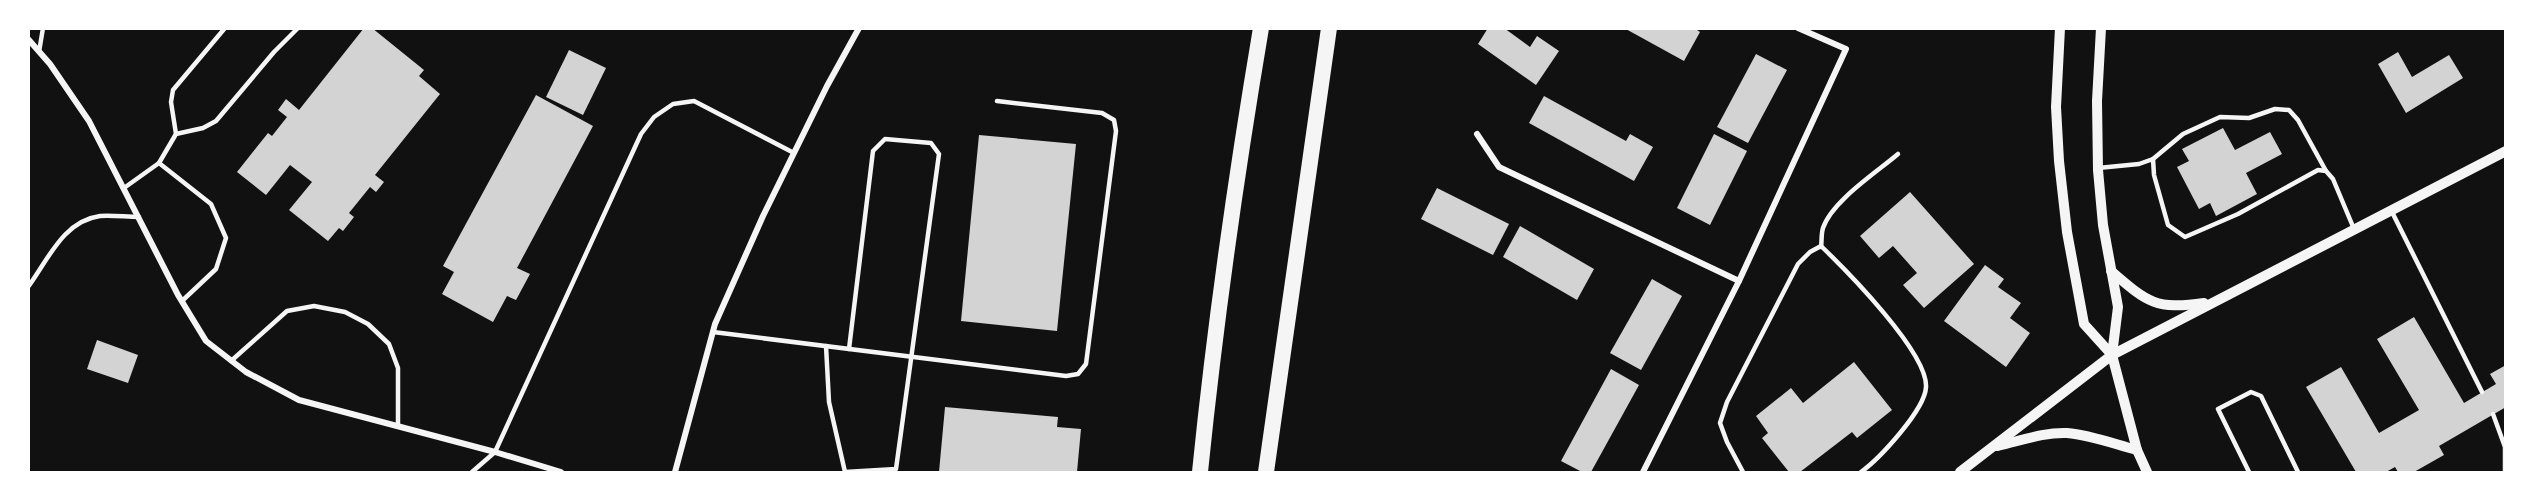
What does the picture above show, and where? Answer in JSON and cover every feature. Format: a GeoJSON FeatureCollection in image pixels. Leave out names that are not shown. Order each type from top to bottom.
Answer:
{"type":"FeatureCollection","features":[{"type":"Feature","properties":{"kind":"highway"},"geometry":{"type":"LineString","coordinates":[[1200,472],[1211,364],[1241,149],[1261,28]]}},
{"type":"Feature","properties":{"kind":"highway"},"geometry":{"type":"LineString","coordinates":[[1266,472],[1328,32]]}},
{"type":"Feature","properties":{"kind":"street"},"geometry":{"type":"LineString","coordinates":[[675,472],[713,332],[794,153],[859,28]]}},
{"type":"Feature","properties":{"kind":"street"},"geometry":{"type":"LineString","coordinates":[[1643,472],[1739,281],[1846,49],[1798,28]]}},
{"type":"Feature","properties":{"kind":"street"},"geometry":{"type":"LineString","coordinates":[[2060,28],[2056,107],[2067,232],[2084,324],[2112,355]]}},
{"type":"Feature","properties":{"kind":"street"},"geometry":{"type":"LineString","coordinates":[[2101,28],[2097,101],[2098,168],[2103,225],[2118,307],[2112,355],[2137,450],[2147,472]]}},
{"type":"Feature","properties":{"kind":"street"},"geometry":{"type":"LineString","coordinates":[[28,39],[89,121],[182,301],[206,341],[246,372],[299,400],[561,472]]}},
{"type":"Feature","properties":{"kind":"street"},"geometry":{"type":"LineString","coordinates":[[1477,134],[1499,167],[1739,281]]}},
{"type":"Feature","properties":{"kind":"street"},"geometry":{"type":"LineString","coordinates":[[1960,472],[2112,355],[2505,151]]}},
{"type":"Feature","properties":{"kind":"street"},"geometry":{"type":"LineString","coordinates":[[2111,271],[2149,302],[2166,306],[2214,302]]}},
{"type":"Feature","properties":{"kind":"street"},"geometry":{"type":"LineString","coordinates":[[1994,447],[2050,434],[2066,433],[2083,435],[2137,450]]}},
{"type":"Feature","properties":{"kind":"lane"},"geometry":{"type":"LineString","coordinates":[[39,52],[44,28]]}},
{"type":"Feature","properties":{"kind":"lane"},"geometry":{"type":"LineString","coordinates":[[124,188],[159,163],[177,134],[171,102],[173,90],[225,28]]}},
{"type":"Feature","properties":{"kind":"lane"},"geometry":{"type":"LineString","coordinates":[[177,134],[202,128],[216,121],[274,52],[298,28]]}},
{"type":"Feature","properties":{"kind":"lane"},"geometry":{"type":"LineString","coordinates":[[472,472],[495,452],[641,134],[654,117],[673,104],[693,101],[794,153]]}},
{"type":"Feature","properties":{"kind":"lane"},"geometry":{"type":"LineString","coordinates":[[713,332],[1066,376],[1078,374],[1086,364],[1116,131],[1114,120],[1102,113],[997,101]]}},
{"type":"Feature","properties":{"kind":"lane"},"geometry":{"type":"LineString","coordinates":[[2098,168],[2139,164],[2153,159],[2183,134],[2220,117],[2249,118],[2275,110],[2289,110],[2298,120],[2326,171],[2333,179],[2355,229]]}},
{"type":"Feature","properties":{"kind":"lane"},"geometry":{"type":"LineString","coordinates":[[826,346],[830,402],[845,472],[896,471],[939,154],[932,143],[885,139],[873,151],[849,349]]}},
{"type":"Feature","properties":{"kind":"lane"},"geometry":{"type":"LineString","coordinates":[[1821,247],[1823,229],[1829,216],[1850,194],[1898,154]]}},
{"type":"Feature","properties":{"kind":"lane"},"geometry":{"type":"LineString","coordinates":[[2153,159],[2154,175],[2168,225],[2185,237],[2238,214],[2318,170],[2326,171]]}},
{"type":"Feature","properties":{"kind":"lane"},"geometry":{"type":"LineString","coordinates":[[159,163],[211,204],[226,238],[216,269],[182,301]]}},
{"type":"Feature","properties":{"kind":"lane"},"geometry":{"type":"LineString","coordinates":[[2391,210],[2482,392]]}},
{"type":"Feature","properties":{"kind":"lane"},"geometry":{"type":"LineString","coordinates":[[28,287],[54,246],[74,226],[99,216],[138,218]]}},
{"type":"Feature","properties":{"kind":"lane"},"geometry":{"type":"LineString","coordinates":[[1821,247],[1872,300],[1923,367],[1926,386],[1923,404],[1904,428],[1861,472]]}},
{"type":"Feature","properties":{"kind":"lane"},"geometry":{"type":"LineString","coordinates":[[1743,472],[1720,423],[1727,402],[1798,264],[1810,252],[1821,247]]}},
{"type":"Feature","properties":{"kind":"lane"},"geometry":{"type":"LineString","coordinates":[[231,361],[287,311],[314,306],[345,312],[368,324],[389,344],[398,368],[398,426]]}},
{"type":"Feature","properties":{"kind":"lane"},"geometry":{"type":"LineString","coordinates":[[2249,472],[2218,409],[2251,392],[2261,396],[2298,472]]}},
{"type":"Feature","properties":{"kind":"lane"},"geometry":{"type":"LineString","coordinates":[[2493,414],[2505,447],[2505,472]]}},
{"type":"Feature","properties":{"kind":"lane"},"geometry":{"type":"LineString","coordinates":[[1869,466],[1874,472]]}},
{"type":"Feature","properties":{"kind":"building"},"geometry":{"type":"Polygon","coordinates":[[[364,28],[372,28],[424,70],[419,76],[440,94],[375,175],[384,182],[376,192],[370,187],[349,213],[354,217],[343,231],[339,228],[328,241],[289,210],[312,182],[290,165],[266,195],[237,172],[268,133],[272,136],[287,117],[278,110],[286,99],[299,110],[364,28]]]}},
{"type":"Feature","properties":{"kind":"building"},"geometry":{"type":"Polygon","coordinates":[[[1488,28],[1504,28],[1530,47],[1537,36],[1559,51],[1536,85],[1478,44],[1488,28]]]}},
{"type":"Feature","properties":{"kind":"building"},"geometry":{"type":"Polygon","coordinates":[[[1624,28],[1694,28],[1700,32],[1684,61],[1624,28]]]}},
{"type":"Feature","properties":{"kind":"building"},"geometry":{"type":"Polygon","coordinates":[[[569,50],[606,68],[583,115],[546,97],[569,50]]]}},
{"type":"Feature","properties":{"kind":"building"},"geometry":{"type":"Polygon","coordinates":[[[2398,52],[2412,77],[2449,55],[2463,78],[2406,113],[2378,64],[2398,52]]]}},
{"type":"Feature","properties":{"kind":"building"},"geometry":{"type":"Polygon","coordinates":[[[1756,54],[1787,70],[1748,143],[1717,127],[1756,54]]]}},
{"type":"Feature","properties":{"kind":"building"},"geometry":{"type":"Polygon","coordinates":[[[536,95],[593,126],[517,268],[530,274],[516,300],[507,296],[493,322],[442,294],[454,272],[443,266],[536,95]]]}},
{"type":"Feature","properties":{"kind":"building"},"geometry":{"type":"Polygon","coordinates":[[[1544,96],[1626,141],[1630,134],[1653,147],[1634,181],[1529,123],[1544,96]]]}},
{"type":"Feature","properties":{"kind":"building"},"geometry":{"type":"Polygon","coordinates":[[[2223,128],[2235,150],[2270,132],[2282,154],[2246,173],[2257,194],[2216,216],[2210,203],[2199,209],[2177,167],[2189,161],[2182,149],[2223,128]]]}},
{"type":"Feature","properties":{"kind":"building"},"geometry":{"type":"Polygon","coordinates":[[[1714,134],[1747,151],[1710,225],[1677,208],[1714,134]]]}},
{"type":"Feature","properties":{"kind":"building"},"geometry":{"type":"Polygon","coordinates":[[[979,135],[1076,144],[1057,331],[961,321],[979,135]]]}},
{"type":"Feature","properties":{"kind":"building"},"geometry":{"type":"Polygon","coordinates":[[[1437,188],[1509,224],[1493,255],[1421,219],[1437,188]]]}},
{"type":"Feature","properties":{"kind":"building"},"geometry":{"type":"Polygon","coordinates":[[[1910,192],[1974,264],[1924,308],[1903,285],[1917,273],[1893,246],[1879,258],[1860,236],[1910,192]]]}},
{"type":"Feature","properties":{"kind":"building"},"geometry":{"type":"Polygon","coordinates":[[[1520,226],[1594,269],[1577,300],[1503,257],[1520,226]]]}},
{"type":"Feature","properties":{"kind":"building"},"geometry":{"type":"Polygon","coordinates":[[[1985,265],[2004,279],[1998,287],[2021,303],[2010,318],[2030,333],[2006,367],[1944,321],[1985,265]]]}},
{"type":"Feature","properties":{"kind":"building"},"geometry":{"type":"Polygon","coordinates":[[[1652,279],[1682,296],[1641,370],[1610,353],[1652,279]]]}},
{"type":"Feature","properties":{"kind":"building"},"geometry":{"type":"Polygon","coordinates":[[[2414,317],[2464,403],[2496,384],[2490,374],[2506,365],[2506,407],[2439,446],[2444,455],[2414,472],[2398,472],[2395,467],[2386,472],[2356,472],[2306,387],[2341,367],[2379,433],[2419,410],[2377,339],[2414,317]]]}},
{"type":"Feature","properties":{"kind":"building"},"geometry":{"type":"Polygon","coordinates":[[[97,340],[138,355],[128,383],[87,369],[97,340]]]}},
{"type":"Feature","properties":{"kind":"building"},"geometry":{"type":"Polygon","coordinates":[[[1854,362],[1892,410],[1857,438],[1852,432],[1800,472],[1789,472],[1762,438],[1768,433],[1756,416],[1791,388],[1803,403],[1854,362]]]}},
{"type":"Feature","properties":{"kind":"building"},"geometry":{"type":"Polygon","coordinates":[[[1611,369],[1639,385],[1591,472],[1582,472],[1561,461],[1611,369]]]}},
{"type":"Feature","properties":{"kind":"building"},"geometry":{"type":"Polygon","coordinates":[[[945,407],[1058,417],[1057,427],[1081,429],[1077,472],[939,472],[945,407]]]}}]}
